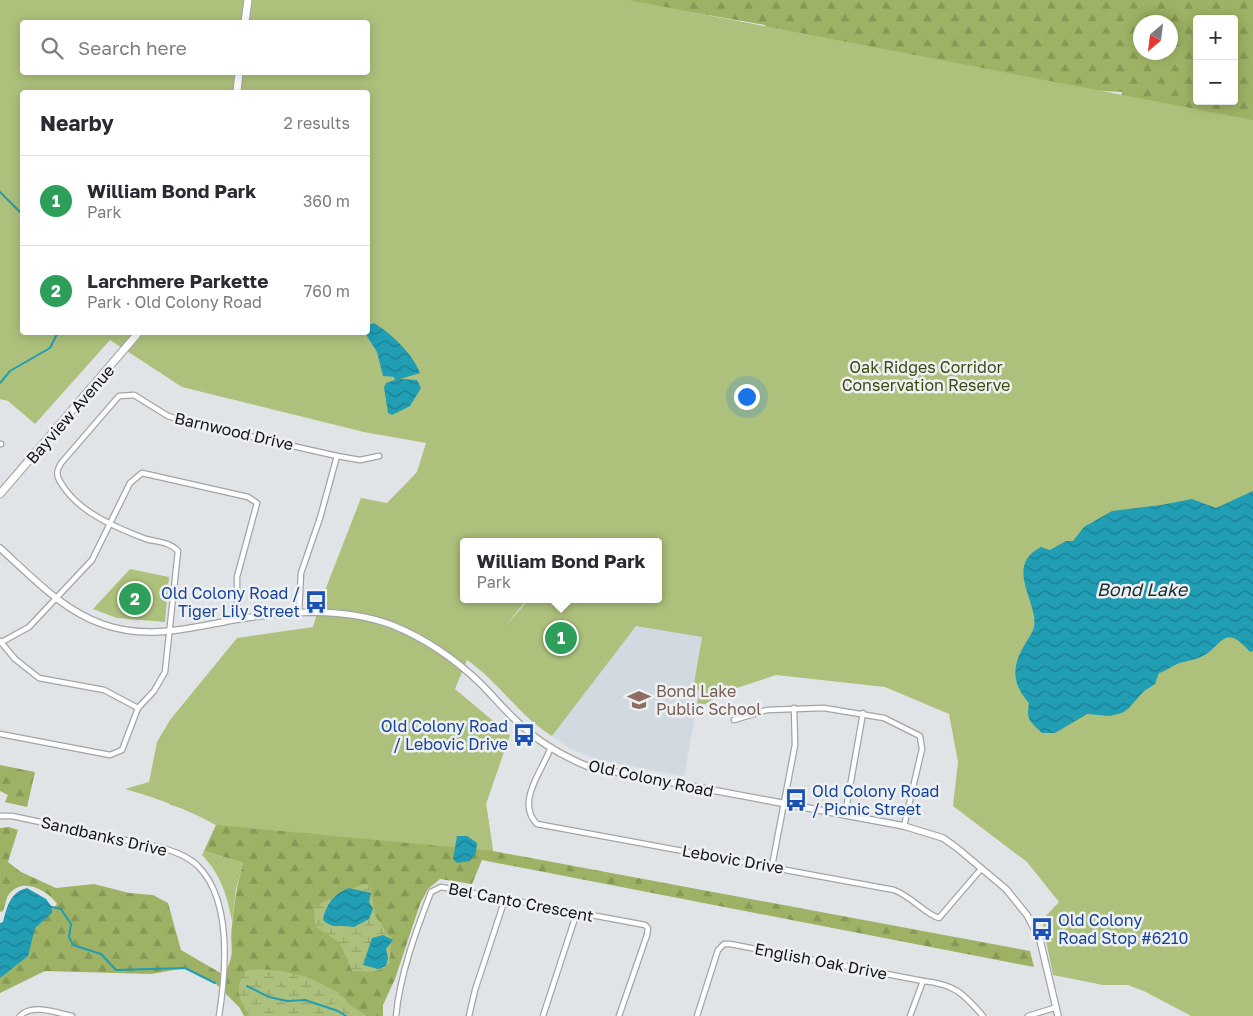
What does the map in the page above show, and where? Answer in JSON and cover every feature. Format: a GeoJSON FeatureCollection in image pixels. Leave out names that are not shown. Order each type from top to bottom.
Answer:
{"type":"FeatureCollection","features":[{"type":"Feature","properties":{"kind":"main road"},"geometry":{"type":"LineString","coordinates":[[246,20],[248,0]]}},
{"type":"Feature","properties":{"kind":"main road"},"geometry":{"type":"LineString","coordinates":[[237,90],[240,75]]}},
{"type":"Feature","properties":{"kind":"main road","name":"Bayview Avenue"},"geometry":{"type":"LineString","coordinates":[[0,494],[136,335]]}},
{"type":"Feature","properties":{"kind":"street","name":"Barnwood Drive"},"geometry":{"type":"LineString","coordinates":[[110,523],[81,506],[69,494],[57,477],[57,470],[119,396],[134,395],[168,416],[187,422],[337,456],[360,460],[379,456]]}},
{"type":"Feature","properties":{"kind":"street"},"geometry":{"type":"LineString","coordinates":[[299,611],[301,573],[320,518],[337,456]]}},
{"type":"Feature","properties":{"kind":"street"},"geometry":{"type":"LineString","coordinates":[[138,708],[104,690],[39,678],[15,659],[0,642],[29,627],[92,560],[130,483],[142,473],[254,500],[256,509],[242,552],[237,578],[237,619]]}},
{"type":"Feature","properties":{"kind":"street"},"geometry":{"type":"LineString","coordinates":[[0,734],[110,755],[122,750],[138,708],[154,691],[165,672],[178,551],[166,543],[139,536],[110,523]]}},
{"type":"Feature","properties":{"kind":"street","name":"Old Colony Road"},"geometry":{"type":"LineString","coordinates":[[0,548],[71,609],[102,624],[144,633],[170,633],[237,619],[299,611],[356,616],[386,624],[416,636],[455,662],[479,682],[522,727],[550,747],[589,767],[904,826],[943,838],[1006,889],[1028,915],[1040,940],[1054,1008],[1058,1016]]}},
{"type":"Feature","properties":{"kind":"street"},"geometry":{"type":"LineString","coordinates":[[772,866],[795,746],[794,708]]}},
{"type":"Feature","properties":{"kind":"street"},"geometry":{"type":"LineString","coordinates":[[734,720],[766,710],[824,708],[884,718],[920,736],[922,742],[904,826]]}},
{"type":"Feature","properties":{"kind":"street"},"geometry":{"type":"LineString","coordinates":[[845,815],[863,713]]}},
{"type":"Feature","properties":{"kind":"street","name":"Lebovic Drive"},"geometry":{"type":"LineString","coordinates":[[550,747],[534,784],[529,801],[530,817],[537,824],[894,890],[906,894],[932,916],[940,918],[982,869]]}},
{"type":"Feature","properties":{"kind":"street","name":"Sandbanks Drive"},"geometry":{"type":"LineString","coordinates":[[0,816],[12,816],[163,848],[184,855],[198,866],[211,884],[216,897],[222,929],[225,962],[218,1016]]}},
{"type":"Feature","properties":{"kind":"street","name":"Bel Canto Crescent"},"geometry":{"type":"LineString","coordinates":[[396,1016],[410,954],[433,890],[441,887],[640,922],[648,928],[619,1016]]}},
{"type":"Feature","properties":{"kind":"street"},"geometry":{"type":"LineString","coordinates":[[469,1016],[505,899]]}},
{"type":"Feature","properties":{"kind":"street"},"geometry":{"type":"LineString","coordinates":[[543,1016],[577,912]]}},
{"type":"Feature","properties":{"kind":"street","name":"English Oak Drive"},"geometry":{"type":"LineString","coordinates":[[697,1016],[716,956],[724,944],[923,981],[939,982],[954,988],[966,996],[983,1016]]}},
{"type":"Feature","properties":{"kind":"street"},"geometry":{"type":"LineString","coordinates":[[910,1016],[923,981]]}},
{"type":"Feature","properties":{"kind":"street"},"geometry":{"type":"LineString","coordinates":[[1028,1016],[1054,1008]]}},
{"type":"Feature","properties":{"kind":"street"},"geometry":{"type":"LineString","coordinates":[[20,1016],[28,1010],[36,1010],[72,1016]]}},
{"type":"Feature","properties":{"kind":"shaded area","name":"Bond Lake Public School"},"geometry":{"type":"Polygon","coordinates":[[[636,625],[702,637],[693,689],[700,690],[684,776],[598,760],[569,748],[552,736],[636,625]]]}},
{"type":"Feature","properties":{"kind":"green space","name":"Oak Ridges Corridor Conservation Reserve"},"geometry":{"type":"Polygon","coordinates":[[[0,0],[629,0],[1253,120],[1253,1016],[1191,1016],[1146,992],[1128,985],[1103,985],[1053,975],[1042,920],[1059,902],[1027,862],[953,806],[958,762],[949,714],[885,687],[776,675],[728,691],[696,709],[700,691],[693,689],[702,637],[636,626],[552,736],[529,719],[489,678],[467,660],[455,689],[510,735],[486,804],[493,851],[216,825],[172,804],[125,789],[149,782],[157,742],[170,720],[237,638],[313,627],[320,603],[361,498],[387,503],[417,472],[426,443],[364,432],[182,387],[110,340],[35,424],[8,401],[0,399],[0,0]]]}},
{"type":"Feature","properties":{"kind":"green space"},"geometry":{"type":"Polygon","coordinates":[[[355,0],[574,0],[547,147],[1089,257],[1114,160],[1122,92],[1050,88],[1042,122],[1020,96],[996,84],[996,107],[915,90],[905,125],[811,105],[808,116],[813,133],[763,121],[754,106],[765,25],[620,0],[1253,0],[1253,125],[1215,122],[1202,126],[1170,148],[1133,165],[1113,258],[1253,283],[1253,310],[1243,308],[1236,314],[1220,366],[1203,374],[1042,428],[1035,440],[965,465],[946,462],[866,491],[856,499],[836,492],[851,477],[1022,428],[1042,412],[1178,366],[1209,329],[1211,303],[1198,296],[1028,260],[853,231],[557,164],[370,126],[370,90],[341,90],[344,75],[370,75],[370,20],[352,20],[355,0]]]}},
{"type":"Feature","properties":{"kind":"green space"},"geometry":{"type":"Polygon","coordinates":[[[130,569],[169,577],[165,622],[117,618],[93,609],[130,569]]]}},
{"type":"Feature","properties":{"kind":"green space"},"geometry":{"type":"Polygon","coordinates":[[[0,765],[35,772],[27,807],[5,802],[8,795],[0,791],[0,765]]]}},
{"type":"Feature","properties":{"kind":"green space"},"geometry":{"type":"Polygon","coordinates":[[[169,804],[486,804],[493,851],[1030,951],[1034,967],[482,860],[472,884],[440,879],[428,889],[420,904],[395,979],[383,1005],[383,1016],[244,1016],[239,1007],[213,981],[186,968],[151,974],[45,971],[0,993],[0,977],[23,958],[30,932],[57,904],[42,891],[29,886],[22,886],[10,893],[3,911],[0,912],[0,828],[9,827],[18,830],[8,862],[21,872],[56,888],[94,884],[129,893],[153,895],[168,903],[181,950],[224,975],[231,955],[231,934],[237,886],[243,863],[204,851],[216,825],[193,812],[169,804]]]}},
{"type":"Feature","properties":{"kind":"green space"},"geometry":{"type":"Polygon","coordinates":[[[204,851],[243,863],[236,889],[232,921],[219,878],[202,855],[204,851]]]}},
{"type":"Feature","properties":{"kind":"green space"},"geometry":{"type":"Polygon","coordinates":[[[363,884],[370,884],[375,915],[391,939],[390,962],[385,968],[372,972],[352,971],[340,943],[315,926],[314,908],[328,899],[363,884]]]}},
{"type":"Feature","properties":{"kind":"green space"},"geometry":{"type":"Polygon","coordinates":[[[247,970],[282,971],[307,977],[338,992],[350,1005],[367,1016],[249,1016],[240,998],[240,983],[247,970]]]}},
{"type":"Feature","properties":{"kind":"water"},"geometry":{"type":"Polygon","coordinates":[[[374,323],[401,345],[412,358],[420,373],[400,379],[417,380],[421,388],[410,406],[392,415],[388,413],[384,387],[386,383],[395,380],[394,377],[383,376],[377,352],[366,335],[370,335],[370,324],[374,323]]]}},
{"type":"Feature","properties":{"kind":"water","name":"Bond Lake"},"geometry":{"type":"Polygon","coordinates":[[[1253,491],[1253,651],[1250,652],[1234,638],[1229,637],[1203,656],[1177,664],[1159,673],[1155,684],[1144,691],[1122,713],[1110,716],[1087,714],[1055,733],[1042,733],[1034,726],[1028,713],[1029,703],[1019,688],[1015,674],[1021,652],[1034,627],[1032,607],[1023,574],[1025,564],[1030,555],[1041,547],[1050,550],[1066,541],[1073,541],[1084,527],[1112,511],[1192,499],[1216,508],[1253,491]]]}},
{"type":"Feature","properties":{"kind":"water"},"geometry":{"type":"Polygon","coordinates":[[[457,836],[467,836],[477,843],[476,853],[470,861],[457,863],[453,859],[457,836]]]}},
{"type":"Feature","properties":{"kind":"water"},"geometry":{"type":"Polygon","coordinates":[[[27,888],[46,899],[52,907],[52,913],[35,928],[28,956],[0,978],[0,923],[3,922],[13,897],[21,890],[27,888]]]}},
{"type":"Feature","properties":{"kind":"water"},"geometry":{"type":"Polygon","coordinates":[[[349,888],[371,893],[369,902],[373,909],[369,919],[354,927],[333,926],[326,923],[323,920],[328,905],[339,893],[349,888]]]}},
{"type":"Feature","properties":{"kind":"water"},"geometry":{"type":"Polygon","coordinates":[[[383,935],[393,940],[386,949],[388,958],[386,966],[378,969],[363,965],[372,938],[383,935]]]}},
{"type":"Feature","properties":{"kind":"waterway"},"geometry":{"type":"LineString","coordinates":[[0,192],[20,212]]}},
{"type":"Feature","properties":{"kind":"waterway"},"geometry":{"type":"LineString","coordinates":[[0,383],[10,371],[50,348],[56,335]]}},
{"type":"Feature","properties":{"kind":"waterway"},"geometry":{"type":"LineString","coordinates":[[52,907],[61,909],[71,924],[69,937],[73,945],[101,954],[116,970],[185,968],[215,983]]}},
{"type":"Feature","properties":{"kind":"waterway"},"geometry":{"type":"LineString","coordinates":[[247,986],[269,997],[287,1001],[305,1000],[338,1011],[346,1016]]}},
{"type":"Feature","properties":{"kind":"place","name":"Larchmere Parkette"},"geometry":{"type":"Point","coordinates":[135,599]}},
{"type":"Feature","properties":{"kind":"place","name":"Old Colony Road / Tiger Lily Street"},"geometry":{"type":"Point","coordinates":[316,602]}},
{"type":"Feature","properties":{"kind":"place","name":"William Bond Park"},"geometry":{"type":"Point","coordinates":[561,638]}},
{"type":"Feature","properties":{"kind":"place","name":"Bond Lake Public School"},"geometry":{"type":"Point","coordinates":[639,700]}},
{"type":"Feature","properties":{"kind":"place","name":"Old Colony Road / Lebovic Drive"},"geometry":{"type":"Point","coordinates":[524,735]}},
{"type":"Feature","properties":{"kind":"place","name":"Old Colony Road / Picnic Street"},"geometry":{"type":"Point","coordinates":[796,800]}},
{"type":"Feature","properties":{"kind":"place","name":"Old Colony Road Stop #6210"},"geometry":{"type":"Point","coordinates":[1042,929]}}]}
